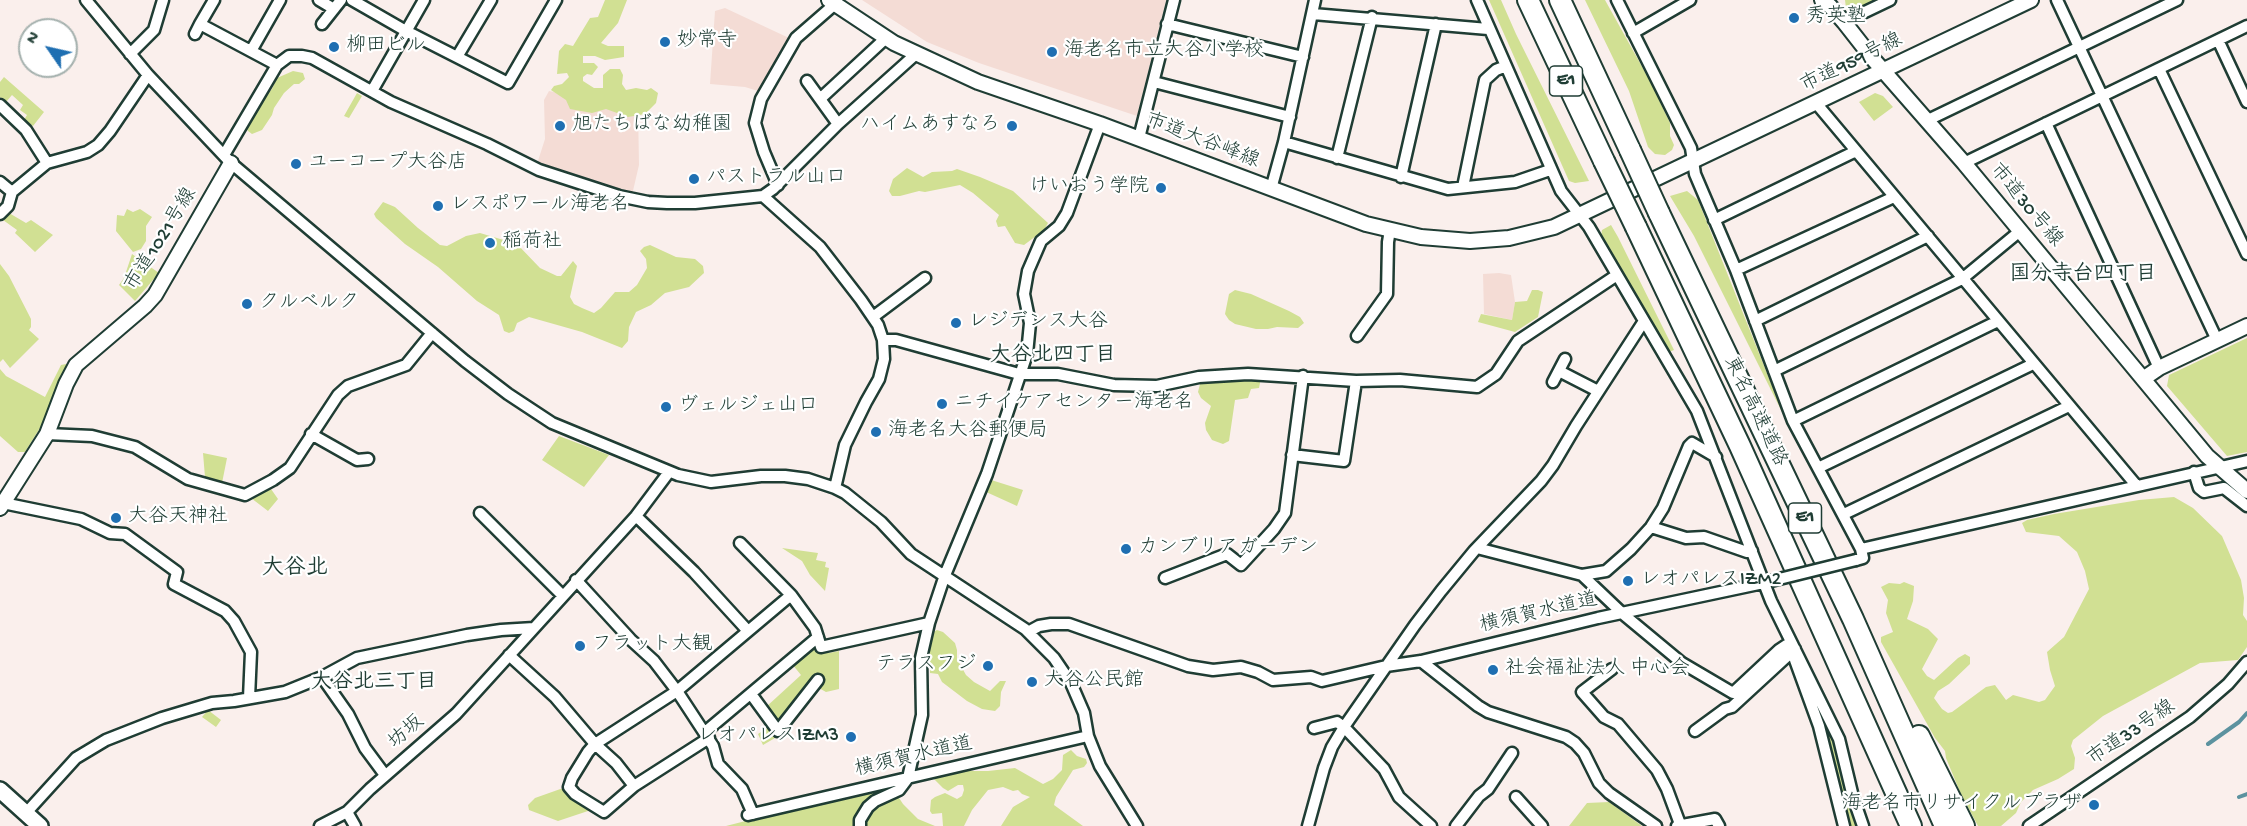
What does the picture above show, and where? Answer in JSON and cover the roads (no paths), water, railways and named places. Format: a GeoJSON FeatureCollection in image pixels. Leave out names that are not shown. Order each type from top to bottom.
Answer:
{"type":"FeatureCollection","features":[{"type":"Feature","properties":{"kind":"highway","name":"東名高速道路"},"geometry":{"type":"LineString","coordinates":[[1528,0],[1774,522],[1911,826]]}},
{"type":"Feature","properties":{"kind":"highway","name":"東名高速道路"},"geometry":{"type":"LineString","coordinates":[[1560,0],[1853,618],[1945,826]]}},
{"type":"Feature","properties":{"kind":"highway"},"geometry":{"type":"LineString","coordinates":[[1774,522],[1898,826]]}},
{"type":"Feature","properties":{"kind":"highway"},"geometry":{"type":"LineString","coordinates":[[1853,618],[1921,739],[1964,826]]}},
{"type":"Feature","properties":{"kind":"main road"},"geometry":{"type":"LineString","coordinates":[[0,790],[40,826]]}},
{"type":"Feature","properties":{"kind":"street"},"geometry":{"type":"LineString","coordinates":[[86,0],[148,75],[227,159],[432,333],[508,394],[552,423],[669,472],[711,482],[761,476],[785,476],[808,479],[835,488],[845,493],[881,522],[911,554],[1028,632],[1054,658],[1071,683],[1084,714],[1089,736],[1106,776],[1137,826]]}},
{"type":"Feature","properties":{"kind":"street"},"geometry":{"type":"LineString","coordinates":[[130,54],[154,30],[163,0]]}},
{"type":"Feature","properties":{"kind":"street"},"geometry":{"type":"LineString","coordinates":[[214,0],[197,29],[251,51],[277,65]]}},
{"type":"Feature","properties":{"kind":"street"},"geometry":{"type":"LineString","coordinates":[[251,51],[280,0]]}},
{"type":"Feature","properties":{"kind":"street"},"geometry":{"type":"LineString","coordinates":[[319,0],[337,4],[322,24]]}},
{"type":"Feature","properties":{"kind":"street"},"geometry":{"type":"LineString","coordinates":[[352,0],[406,31],[508,83],[556,0]]}},
{"type":"Feature","properties":{"kind":"street"},"geometry":{"type":"LineString","coordinates":[[372,91],[424,0]]}},
{"type":"Feature","properties":{"kind":"street"},"geometry":{"type":"LineString","coordinates":[[457,57],[490,0]]}},
{"type":"Feature","properties":{"kind":"street"},"geometry":{"type":"LineString","coordinates":[[1139,138],[1174,0]]}},
{"type":"Feature","properties":{"kind":"street"},"geometry":{"type":"LineString","coordinates":[[1271,189],[1290,117],[1316,0]]}},
{"type":"Feature","properties":{"kind":"street"},"geometry":{"type":"LineString","coordinates":[[1477,0],[1561,191],[1588,227],[1688,393],[1793,646],[1839,739],[1853,797],[1863,826]]}},
{"type":"Feature","properties":{"kind":"street"},"geometry":{"type":"LineString","coordinates":[[1617,0],[1692,148],[1691,162],[1695,174],[1736,270],[1793,421],[1861,549],[2247,461]]}},
{"type":"Feature","properties":{"kind":"street"},"geometry":{"type":"LineString","coordinates":[[1634,33],[1690,0]]}},
{"type":"Feature","properties":{"kind":"street"},"geometry":{"type":"LineString","coordinates":[[1844,22],[1890,0]]}},
{"type":"Feature","properties":{"kind":"street","name":"市道959号線"},"geometry":{"type":"LineString","coordinates":[[1579,216],[2031,0]]}},
{"type":"Feature","properties":{"kind":"street"},"geometry":{"type":"LineString","coordinates":[[2057,0],[2217,340]]}},
{"type":"Feature","properties":{"kind":"street"},"geometry":{"type":"LineString","coordinates":[[1928,120],[2177,0]]}},
{"type":"Feature","properties":{"kind":"street"},"geometry":{"type":"LineString","coordinates":[[778,185],[755,123],[760,99],[796,38],[834,1]]}},
{"type":"Feature","properties":{"kind":"street","name":"市道大谷峰線"},"geometry":{"type":"LineString","coordinates":[[834,1],[886,38],[978,82],[1139,138],[1366,224],[1421,237],[1470,241],[1509,238],[1579,216]]}},
{"type":"Feature","properties":{"kind":"street","name":"市道30号線"},"geometry":{"type":"LineString","coordinates":[[1828,2],[2207,456],[2247,491]]}},
{"type":"Feature","properties":{"kind":"street"},"geometry":{"type":"LineString","coordinates":[[1313,14],[1372,17],[1488,29]]}},
{"type":"Feature","properties":{"kind":"street"},"geometry":{"type":"LineString","coordinates":[[1337,158],[1372,17]]}},
{"type":"Feature","properties":{"kind":"street"},"geometry":{"type":"LineString","coordinates":[[1167,24],[1303,57]]}},
{"type":"Feature","properties":{"kind":"street"},"geometry":{"type":"LineString","coordinates":[[1401,177],[1436,24]]}},
{"type":"Feature","properties":{"kind":"street"},"geometry":{"type":"LineString","coordinates":[[1964,163],[2247,26]]}},
{"type":"Feature","properties":{"kind":"street"},"geometry":{"type":"LineString","coordinates":[[819,99],[886,38]]}},
{"type":"Feature","properties":{"kind":"street"},"geometry":{"type":"LineString","coordinates":[[2218,40],[2247,102]]}},
{"type":"Feature","properties":{"kind":"street"},"geometry":{"type":"LineString","coordinates":[[227,159],[277,65],[289,56],[312,58],[372,91],[539,170],[619,196],[648,202],[676,203],[763,196],[778,185],[838,124],[916,54]]}},
{"type":"Feature","properties":{"kind":"street"},"geometry":{"type":"LineString","coordinates":[[1463,188],[1485,80],[1496,70],[1506,66]]}},
{"type":"Feature","properties":{"kind":"street"},"geometry":{"type":"LineString","coordinates":[[2159,69],[2247,254]]}},
{"type":"Feature","properties":{"kind":"street"},"geometry":{"type":"LineString","coordinates":[[0,214],[8,206],[12,192],[47,163],[87,152],[98,145],[148,75]]}},
{"type":"Feature","properties":{"kind":"street"},"geometry":{"type":"LineString","coordinates":[[807,81],[838,124]]}},
{"type":"Feature","properties":{"kind":"street"},"geometry":{"type":"LineString","coordinates":[[1154,82],[1290,117]]}},
{"type":"Feature","properties":{"kind":"street"},"geometry":{"type":"LineString","coordinates":[[1816,102],[2136,485]]}},
{"type":"Feature","properties":{"kind":"street"},"geometry":{"type":"LineString","coordinates":[[0,105],[26,130],[47,163]]}},
{"type":"Feature","properties":{"kind":"street"},"geometry":{"type":"LineString","coordinates":[[2046,123],[2159,368]]}},
{"type":"Feature","properties":{"kind":"street"},"geometry":{"type":"LineString","coordinates":[[860,826],[860,820],[868,807],[875,801],[899,790],[908,778],[922,715],[921,658],[929,623],[945,575],[990,468],[1027,354],[1030,323],[1024,294],[1028,271],[1041,242],[1059,226],[1067,213],[1100,124]]}},
{"type":"Feature","properties":{"kind":"street"},"geometry":{"type":"LineString","coordinates":[[1284,142],[1448,189],[1515,182],[1550,170]]}},
{"type":"Feature","properties":{"kind":"street"},"geometry":{"type":"LineString","coordinates":[[1714,220],[1856,151]]}},
{"type":"Feature","properties":{"kind":"street","name":"市道1021号線"},"geometry":{"type":"LineString","coordinates":[[2,506],[47,434],[66,384],[76,365],[155,295],[227,159]]}},
{"type":"Feature","properties":{"kind":"street"},"geometry":{"type":"LineString","coordinates":[[0,182],[12,192]]}},
{"type":"Feature","properties":{"kind":"street"},"geometry":{"type":"LineString","coordinates":[[763,196],[820,247],[873,317],[883,340],[884,359],[879,379],[845,445],[835,488]]}},
{"type":"Feature","properties":{"kind":"street"},"geometry":{"type":"LineString","coordinates":[[1736,270],[1894,197]]}},
{"type":"Feature","properties":{"kind":"street"},"geometry":{"type":"LineString","coordinates":[[1358,336],[1387,294],[1390,230]]}},
{"type":"Feature","properties":{"kind":"street"},"geometry":{"type":"LineString","coordinates":[[1774,371],[1962,279],[2020,231]]}},
{"type":"Feature","properties":{"kind":"street"},"geometry":{"type":"LineString","coordinates":[[1755,321],[1928,236]]}},
{"type":"Feature","properties":{"kind":"street"},"geometry":{"type":"LineString","coordinates":[[883,340],[896,340],[1019,374],[1058,374],[1114,385],[1157,386],[1217,375],[1303,376],[1356,381],[1400,380],[1477,387],[1496,374],[1518,341],[1617,275]]}},
{"type":"Feature","properties":{"kind":"street"},"geometry":{"type":"LineString","coordinates":[[873,317],[925,278]]}},
{"type":"Feature","properties":{"kind":"street"},"geometry":{"type":"LineString","coordinates":[[1308,826],[1324,768],[1332,747],[1344,727],[1421,616],[1477,548],[1547,473],[1644,321]]}},
{"type":"Feature","properties":{"kind":"street"},"geometry":{"type":"LineString","coordinates":[[1793,421],[1998,321]]}},
{"type":"Feature","properties":{"kind":"street"},"geometry":{"type":"LineString","coordinates":[[2143,379],[2159,368],[2247,326]]}},
{"type":"Feature","properties":{"kind":"street"},"geometry":{"type":"LineString","coordinates":[[47,434],[92,436],[135,447],[188,478],[245,495],[290,468],[343,390],[348,386],[406,365],[432,333]]}},
{"type":"Feature","properties":{"kind":"street"},"geometry":{"type":"LineString","coordinates":[[1553,382],[1565,359]]}},
{"type":"Feature","properties":{"kind":"street"},"geometry":{"type":"LineString","coordinates":[[1818,468],[2033,364]]}},
{"type":"Feature","properties":{"kind":"street"},"geometry":{"type":"LineString","coordinates":[[1559,371],[1598,392]]}},
{"type":"Feature","properties":{"kind":"street"},"geometry":{"type":"LineString","coordinates":[[1166,578],[1227,554],[1241,565],[1274,530],[1285,513],[1303,376]]}},
{"type":"Feature","properties":{"kind":"street"},"geometry":{"type":"LineString","coordinates":[[1292,455],[1344,461],[1356,381]]}},
{"type":"Feature","properties":{"kind":"street"},"geometry":{"type":"LineString","coordinates":[[1844,514],[2069,406]]}},
{"type":"Feature","properties":{"kind":"street"},"geometry":{"type":"LineString","coordinates":[[311,434],[357,460],[368,459]]}},
{"type":"Feature","properties":{"kind":"street"},"geometry":{"type":"LineString","coordinates":[[1477,548],[1582,575],[1606,571],[1651,527],[1663,508],[1689,446],[1692,443],[1716,457]]}},
{"type":"Feature","properties":{"kind":"street","name":"坊坂"},"geometry":{"type":"LineString","coordinates":[[320,826],[347,812],[385,775],[456,714],[636,516],[669,472]]}},
{"type":"Feature","properties":{"kind":"street"},"geometry":{"type":"LineString","coordinates":[[2194,472],[2199,488],[2204,492],[2224,488],[2247,506]]}},
{"type":"Feature","properties":{"kind":"street"},"geometry":{"type":"LineString","coordinates":[[2,506],[81,519],[110,533],[125,534],[177,572],[174,584],[225,611],[234,621],[251,652],[249,698]]}},
{"type":"Feature","properties":{"kind":"street"},"geometry":{"type":"LineString","coordinates":[[480,513],[563,596]]}},
{"type":"Feature","properties":{"kind":"street"},"geometry":{"type":"LineString","coordinates":[[636,516],[694,572],[748,631]]}},
{"type":"Feature","properties":{"kind":"street"},"geometry":{"type":"LineString","coordinates":[[1651,527],[1686,538],[1704,537],[1747,552],[1752,551]]}},
{"type":"Feature","properties":{"kind":"street"},"geometry":{"type":"LineString","coordinates":[[740,543],[791,595],[815,628],[821,647],[929,623]]}},
{"type":"Feature","properties":{"kind":"street","name":"横須賀水道道"},"geometry":{"type":"LineString","coordinates":[[1028,632],[1039,626],[1070,624],[1188,666],[1213,670],[1241,667],[1273,680],[1311,677],[1322,681],[1386,666],[1421,661],[1767,582],[1863,558],[1861,549]]}},
{"type":"Feature","properties":{"kind":"street"},"geometry":{"type":"LineString","coordinates":[[1582,575],[1623,614],[1682,663],[1733,693],[1779,650],[1793,646]]}},
{"type":"Feature","properties":{"kind":"street"},"geometry":{"type":"LineString","coordinates":[[576,580],[631,640],[654,661],[707,735]]}},
{"type":"Feature","properties":{"kind":"street"},"geometry":{"type":"LineString","coordinates":[[791,595],[677,691],[596,744],[572,777],[569,787],[575,794],[604,812],[634,786],[707,735],[818,637]]}},
{"type":"Feature","properties":{"kind":"street"},"geometry":{"type":"LineString","coordinates":[[26,813],[76,758],[106,740],[190,708],[285,692],[322,677],[357,657],[467,635],[534,628]]}},
{"type":"Feature","properties":{"kind":"street"},"geometry":{"type":"LineString","coordinates":[[1695,731],[1725,709],[1732,707],[1793,646]]}},
{"type":"Feature","properties":{"kind":"street"},"geometry":{"type":"LineString","coordinates":[[1793,646],[1795,661],[1819,726],[1844,826]]}},
{"type":"Feature","properties":{"kind":"street"},"geometry":{"type":"LineString","coordinates":[[509,655],[555,696],[634,786]]}},
{"type":"Feature","properties":{"kind":"street"},"geometry":{"type":"LineString","coordinates":[[1421,661],[1488,712],[1566,737],[1575,743],[1584,753],[1599,783],[1609,793],[1656,826]]}},
{"type":"Feature","properties":{"kind":"street","name":"市道33号線"},"geometry":{"type":"LineString","coordinates":[[2029,826],[2190,717],[2228,684],[2247,662]]}},
{"type":"Feature","properties":{"kind":"street"},"geometry":{"type":"LineString","coordinates":[[1612,669],[1582,692],[1604,717],[1618,724],[1657,770],[1667,789],[1678,825],[1715,819],[1719,826]]}},
{"type":"Feature","properties":{"kind":"street"},"geometry":{"type":"LineString","coordinates":[[322,677],[348,714],[365,748],[385,775]]}},
{"type":"Feature","properties":{"kind":"street"},"geometry":{"type":"LineString","coordinates":[[751,694],[778,731],[818,680]]}},
{"type":"Feature","properties":{"kind":"street"},"geometry":{"type":"LineString","coordinates":[[1314,728],[1336,722],[1344,727],[1384,769],[1399,797],[1431,826]]}},
{"type":"Feature","properties":{"kind":"street","name":"横須賀水道道"},"geometry":{"type":"LineString","coordinates":[[707,735],[713,746],[717,764],[742,789],[750,814],[1089,736]]}},
{"type":"Feature","properties":{"kind":"street"},"geometry":{"type":"LineString","coordinates":[[1456,826],[1479,796],[1488,789],[1512,753]]}},
{"type":"Feature","properties":{"kind":"street"},"geometry":{"type":"LineString","coordinates":[[1516,797],[1542,826]]}},
{"type":"Feature","properties":{"kind":"street"},"geometry":{"type":"LineString","coordinates":[[347,812],[355,826]]}},
{"type":"Feature","properties":{"kind":"waterway"},"geometry":{"type":"LineString","coordinates":[[2208,744],[2239,722],[2247,713]]}},
{"type":"Feature","properties":{"kind":"waterway"},"geometry":{"type":"LineString","coordinates":[[2239,797],[2247,794]]}},
{"type":"Feature","properties":{"kind":"place","name":"秀英塾"},"geometry":{"type":"Point","coordinates":[1794,18]}},
{"type":"Feature","properties":{"kind":"place","name":"妙常寺"},"geometry":{"type":"Point","coordinates":[665,42]}},
{"type":"Feature","properties":{"kind":"place","name":"柳田ビル"},"geometry":{"type":"Point","coordinates":[334,47]}},
{"type":"Feature","properties":{"kind":"place","name":"海老名市立大谷小学校"},"geometry":{"type":"Point","coordinates":[1052,52]}},
{"type":"Feature","properties":{"kind":"place","name":"旭たちばな幼稚園"},"geometry":{"type":"Point","coordinates":[560,126]}},
{"type":"Feature","properties":{"kind":"place","name":"ハイムあすなろ"},"geometry":{"type":"Point","coordinates":[1012,126]}},
{"type":"Feature","properties":{"kind":"place","name":"ユーコープ大谷店"},"geometry":{"type":"Point","coordinates":[296,164]}},
{"type":"Feature","properties":{"kind":"place","name":"パストラル山口"},"geometry":{"type":"Point","coordinates":[694,179]}},
{"type":"Feature","properties":{"kind":"place","name":"けいおう学院"},"geometry":{"type":"Point","coordinates":[1161,188]}},
{"type":"Feature","properties":{"kind":"place","name":"レスポワール海老名"},"geometry":{"type":"Point","coordinates":[438,206]}},
{"type":"Feature","properties":{"kind":"place","name":"稲荷社"},"geometry":{"type":"Point","coordinates":[490,243]}},
{"type":"Feature","properties":{"kind":"place","name":"クルベルク"},"geometry":{"type":"Point","coordinates":[247,304]}},
{"type":"Feature","properties":{"kind":"place","name":"レジデンス大谷"},"geometry":{"type":"Point","coordinates":[956,323]}},
{"type":"Feature","properties":{"kind":"place","name":"ニチイケアセンター海老名"},"geometry":{"type":"Point","coordinates":[942,404]}},
{"type":"Feature","properties":{"kind":"place","name":"ヴェルジェ山口"},"geometry":{"type":"Point","coordinates":[666,407]}},
{"type":"Feature","properties":{"kind":"place","name":"海老名大谷郵便局"},"geometry":{"type":"Point","coordinates":[876,432]}},
{"type":"Feature","properties":{"kind":"place","name":"大谷天神社"},"geometry":{"type":"Point","coordinates":[116,518]}},
{"type":"Feature","properties":{"kind":"place","name":"カンブリアガーデン"},"geometry":{"type":"Point","coordinates":[1126,549]}},
{"type":"Feature","properties":{"kind":"place","name":"レオパレスIZM2"},"geometry":{"type":"Point","coordinates":[1628,581]}},
{"type":"Feature","properties":{"kind":"place","name":"フラット大観"},"geometry":{"type":"Point","coordinates":[580,646]}},
{"type":"Feature","properties":{"kind":"place","name":"テラスフジ"},"geometry":{"type":"Point","coordinates":[988,666]}},
{"type":"Feature","properties":{"kind":"place","name":"社会福祉法人 中心会"},"geometry":{"type":"Point","coordinates":[1493,670]}},
{"type":"Feature","properties":{"kind":"place","name":"大谷公民館"},"geometry":{"type":"Point","coordinates":[1032,682]}},
{"type":"Feature","properties":{"kind":"place","name":"レオパレスIZM3"},"geometry":{"type":"Point","coordinates":[851,737]}},
{"type":"Feature","properties":{"kind":"place","name":"海老名市リサイクルプラザ"},"geometry":{"type":"Point","coordinates":[2094,805]}},
{"type":"Feature","properties":{"kind":"district","name":"国分寺台四丁目"},"geometry":{"type":"Point","coordinates":[2083,276]}},
{"type":"Feature","properties":{"kind":"district","name":"大谷北四丁目"},"geometry":{"type":"Point","coordinates":[1053,357]}},
{"type":"Feature","properties":{"kind":"district","name":"大谷北"},"geometry":{"type":"Point","coordinates":[295,570]}},
{"type":"Feature","properties":{"kind":"district","name":"大谷北三丁目"},"geometry":{"type":"Point","coordinates":[374,684]}}]}
